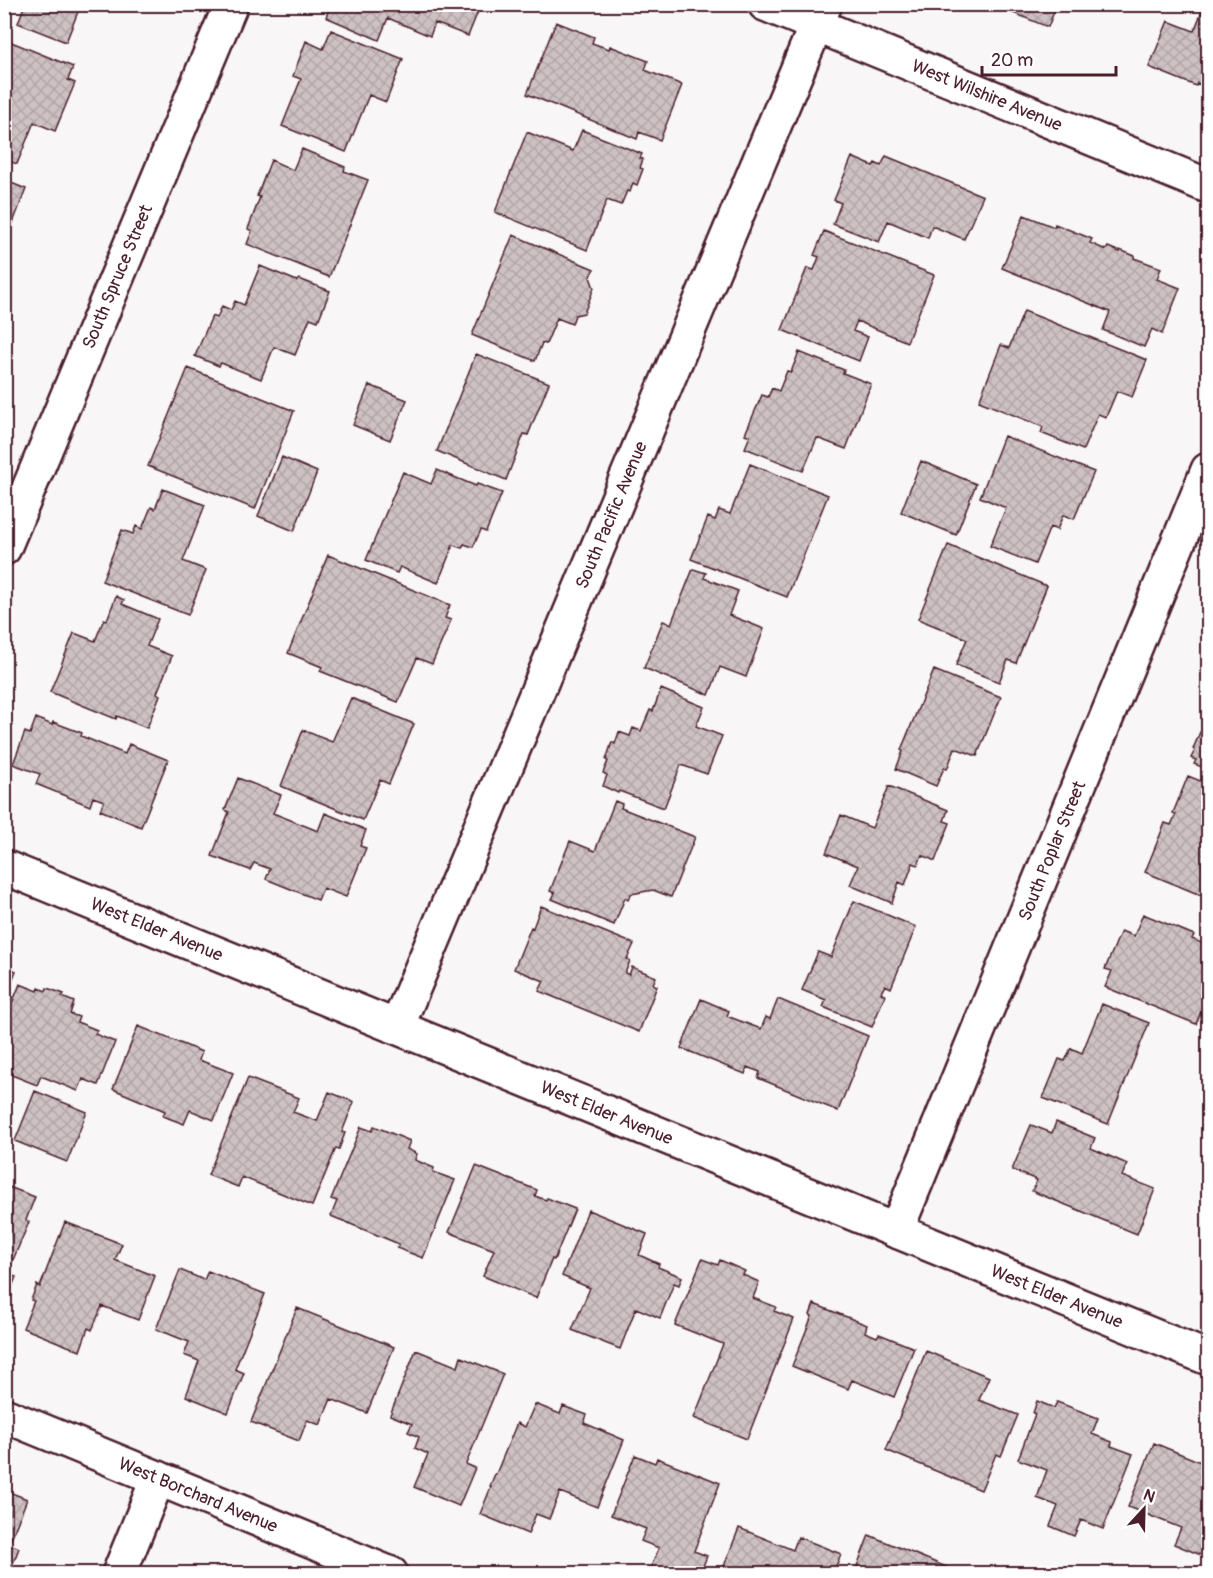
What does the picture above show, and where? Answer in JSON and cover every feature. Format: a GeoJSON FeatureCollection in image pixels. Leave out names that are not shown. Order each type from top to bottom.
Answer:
{"type":"FeatureCollection","features":[{"type":"Feature","properties":{"kind":"street","name":"South Spruce Street"},"geometry":{"type":"LineString","coordinates":[[4,548],[231,4]]}},
{"type":"Feature","properties":{"kind":"street","name":"West Wilshire Avenue"},"geometry":{"type":"LineString","coordinates":[[765,4],[821,15],[1209,186]]}},
{"type":"Feature","properties":{"kind":"street","name":"South Pacific Avenue"},"geometry":{"type":"LineString","coordinates":[[397,1027],[821,15]]}},
{"type":"Feature","properties":{"kind":"street","name":"South Poplar Street"},"geometry":{"type":"LineString","coordinates":[[896,1231],[1209,470]]}},
{"type":"Feature","properties":{"kind":"street","name":"West Elder Avenue"},"geometry":{"type":"LineString","coordinates":[[4,867],[1209,1358]]}},
{"type":"Feature","properties":{"kind":"street","name":"West Borchard Avenue"},"geometry":{"type":"LineString","coordinates":[[4,1415],[391,1574]]}},
{"type":"Feature","properties":{"kind":"street"},"geometry":{"type":"LineString","coordinates":[[118,1574],[158,1478]]}},
{"type":"Feature","properties":{"kind":"building"},"geometry":{"type":"Polygon","coordinates":[[[25,4],[81,4],[66,42],[18,23],[25,4]]]}},
{"type":"Feature","properties":{"kind":"building"},"geometry":{"type":"Polygon","coordinates":[[[331,4],[481,4],[468,36],[435,23],[430,36],[388,18],[379,40],[326,17],[331,4]]]}},
{"type":"Feature","properties":{"kind":"building"},"geometry":{"type":"Polygon","coordinates":[[[1008,4],[1057,4],[1048,27],[1006,10],[1008,4]]]}},
{"type":"Feature","properties":{"kind":"building"},"geometry":{"type":"Polygon","coordinates":[[[1205,4],[1208,4],[1208,88],[1197,83],[1196,86],[1149,67],[1168,21],[1194,31],[1205,4]]]}},
{"type":"Feature","properties":{"kind":"building"},"geometry":{"type":"Polygon","coordinates":[[[556,22],[594,37],[592,43],[609,49],[610,46],[648,61],[645,70],[682,85],[660,140],[639,132],[637,139],[527,94],[556,22]]]}},
{"type":"Feature","properties":{"kind":"building"},"geometry":{"type":"Polygon","coordinates":[[[331,30],[403,59],[386,102],[369,95],[346,152],[282,126],[301,79],[293,76],[306,41],[323,49],[331,30]]]}},
{"type":"Feature","properties":{"kind":"building"},"geometry":{"type":"Polygon","coordinates":[[[4,39],[73,67],[68,80],[75,83],[55,131],[34,122],[17,164],[4,159],[4,39]]]}},
{"type":"Feature","properties":{"kind":"building"},"geometry":{"type":"Polygon","coordinates":[[[582,130],[642,154],[640,158],[643,159],[640,168],[643,169],[637,185],[633,183],[621,205],[607,200],[587,250],[495,212],[527,132],[573,151],[582,130]]]}},
{"type":"Feature","properties":{"kind":"building"},"geometry":{"type":"Polygon","coordinates":[[[302,149],[345,167],[344,171],[368,180],[329,277],[247,244],[252,231],[248,229],[260,197],[257,196],[271,160],[293,170],[302,149]]]}},
{"type":"Feature","properties":{"kind":"building"},"geometry":{"type":"Polygon","coordinates":[[[886,156],[983,196],[964,239],[932,226],[928,238],[888,221],[879,242],[833,224],[841,203],[834,200],[852,157],[873,166],[875,163],[881,166],[886,156]]]}},
{"type":"Feature","properties":{"kind":"building"},"geometry":{"type":"Polygon","coordinates":[[[4,180],[26,189],[6,241],[4,241],[4,180]]]}},
{"type":"Feature","properties":{"kind":"building"},"geometry":{"type":"Polygon","coordinates":[[[1024,215],[1054,227],[1055,224],[1092,239],[1090,243],[1106,250],[1108,247],[1120,252],[1120,250],[1161,268],[1157,279],[1180,288],[1162,334],[1152,329],[1144,347],[1103,330],[1110,312],[1002,268],[1024,215]]]}},
{"type":"Feature","properties":{"kind":"building"},"geometry":{"type":"Polygon","coordinates":[[[824,231],[934,275],[907,342],[857,321],[853,331],[868,337],[859,361],[782,330],[807,268],[814,270],[819,257],[814,255],[824,231]]]}},
{"type":"Feature","properties":{"kind":"building"},"geometry":{"type":"Polygon","coordinates":[[[513,235],[594,269],[590,277],[594,288],[584,313],[575,315],[572,324],[557,318],[546,344],[542,343],[535,361],[472,335],[513,235]]]}},
{"type":"Feature","properties":{"kind":"building"},"geometry":{"type":"Polygon","coordinates":[[[260,266],[330,291],[318,321],[310,318],[295,355],[274,347],[261,379],[221,363],[219,366],[195,356],[212,316],[217,318],[222,306],[231,310],[235,301],[244,305],[260,266]]]}},
{"type":"Feature","properties":{"kind":"building"},"geometry":{"type":"Polygon","coordinates":[[[1024,311],[1147,360],[1132,397],[1117,391],[1106,417],[1098,414],[1083,450],[1041,433],[1043,427],[979,401],[1001,345],[1009,348],[1024,311]]]}},
{"type":"Feature","properties":{"kind":"building"},"geometry":{"type":"Polygon","coordinates":[[[799,352],[844,370],[843,373],[871,384],[846,449],[817,438],[803,471],[745,448],[750,436],[745,434],[762,395],[768,397],[772,388],[779,391],[787,371],[791,372],[799,352]]]}},
{"type":"Feature","properties":{"kind":"building"},"geometry":{"type":"Polygon","coordinates":[[[476,354],[549,383],[528,435],[524,434],[506,480],[437,451],[476,354]]]}},
{"type":"Feature","properties":{"kind":"building"},"geometry":{"type":"Polygon","coordinates":[[[188,368],[294,411],[255,509],[148,466],[188,368]]]}},
{"type":"Feature","properties":{"kind":"building"},"geometry":{"type":"Polygon","coordinates":[[[369,385],[407,400],[390,440],[353,425],[369,385]]]}},
{"type":"Feature","properties":{"kind":"building"},"geometry":{"type":"Polygon","coordinates":[[[1004,436],[1094,472],[1074,519],[1063,515],[1057,530],[1050,527],[1035,564],[990,546],[1006,508],[980,497],[1004,436]]]}},
{"type":"Feature","properties":{"kind":"building"},"geometry":{"type":"Polygon","coordinates":[[[282,457],[317,472],[294,531],[258,516],[282,457]]]}},
{"type":"Feature","properties":{"kind":"building"},"geometry":{"type":"Polygon","coordinates":[[[921,461],[976,484],[956,535],[901,512],[921,461]]]}},
{"type":"Feature","properties":{"kind":"building"},"geometry":{"type":"Polygon","coordinates":[[[750,464],[828,495],[787,597],[691,559],[708,517],[715,520],[719,510],[730,514],[750,464]]]}},
{"type":"Feature","properties":{"kind":"building"},"geometry":{"type":"Polygon","coordinates":[[[437,470],[476,486],[477,484],[502,493],[486,532],[481,530],[473,547],[464,544],[462,548],[453,545],[438,583],[400,567],[397,573],[366,560],[403,472],[431,484],[437,470]]]}},
{"type":"Feature","properties":{"kind":"building"},"geometry":{"type":"Polygon","coordinates":[[[163,489],[205,505],[183,561],[206,570],[188,615],[102,581],[122,530],[133,534],[136,526],[142,529],[151,507],[155,509],[163,489]]]}},
{"type":"Feature","properties":{"kind":"building"},"geometry":{"type":"Polygon","coordinates":[[[948,545],[1047,586],[1016,663],[1008,660],[999,682],[956,665],[967,639],[918,619],[948,545]]]}},
{"type":"Feature","properties":{"kind":"building"},"geometry":{"type":"Polygon","coordinates":[[[328,555],[450,605],[445,618],[451,620],[432,664],[417,658],[398,702],[320,671],[322,667],[288,653],[328,555]]]}},
{"type":"Feature","properties":{"kind":"building"},"geometry":{"type":"Polygon","coordinates":[[[693,569],[706,573],[704,578],[738,591],[729,615],[764,629],[746,677],[720,667],[709,695],[644,668],[663,621],[671,624],[693,569]]]}},
{"type":"Feature","properties":{"kind":"building"},"geometry":{"type":"Polygon","coordinates":[[[116,596],[124,600],[122,604],[158,619],[147,646],[172,656],[157,693],[160,695],[147,728],[117,716],[116,719],[50,692],[74,633],[95,641],[104,619],[107,620],[116,596]]]}},
{"type":"Feature","properties":{"kind":"building"},"geometry":{"type":"Polygon","coordinates":[[[934,670],[1001,697],[977,756],[955,748],[947,769],[944,768],[936,786],[896,769],[903,751],[901,750],[934,670]]]}},
{"type":"Feature","properties":{"kind":"building"},"geometry":{"type":"Polygon","coordinates":[[[661,689],[704,707],[696,726],[722,736],[707,774],[681,765],[664,808],[603,786],[607,775],[603,773],[612,742],[615,744],[619,732],[630,736],[633,728],[641,731],[650,710],[653,711],[661,689]]]}},
{"type":"Feature","properties":{"kind":"building"},"geometry":{"type":"Polygon","coordinates":[[[351,698],[414,724],[389,784],[380,780],[363,820],[281,786],[303,730],[332,742],[351,698]]]}},
{"type":"Feature","properties":{"kind":"building"},"geometry":{"type":"Polygon","coordinates":[[[36,718],[82,733],[81,736],[125,754],[129,744],[168,760],[141,827],[100,810],[104,801],[93,797],[90,806],[36,784],[40,774],[13,764],[25,732],[30,734],[36,718]]]}},
{"type":"Feature","properties":{"kind":"building"},"geometry":{"type":"Polygon","coordinates":[[[1205,725],[1208,727],[1208,769],[1194,764],[1196,760],[1191,758],[1200,732],[1205,725]]]}},
{"type":"Feature","properties":{"kind":"building"},"geometry":{"type":"Polygon","coordinates":[[[1188,776],[1208,784],[1208,889],[1205,897],[1145,872],[1165,823],[1171,825],[1176,814],[1173,813],[1188,776]]]}},
{"type":"Feature","properties":{"kind":"building"},"geometry":{"type":"Polygon","coordinates":[[[238,778],[281,795],[273,813],[318,831],[325,813],[366,830],[360,846],[366,848],[346,897],[323,888],[318,900],[266,879],[270,869],[254,863],[250,870],[212,856],[229,812],[225,810],[238,778]]]}},
{"type":"Feature","properties":{"kind":"building"},"geometry":{"type":"Polygon","coordinates":[[[889,786],[948,810],[944,821],[950,823],[935,861],[922,855],[918,865],[913,863],[905,885],[899,882],[892,903],[850,885],[858,866],[826,853],[841,815],[872,828],[889,786]]]}},
{"type":"Feature","properties":{"kind":"building"},"geometry":{"type":"Polygon","coordinates":[[[615,801],[622,804],[621,808],[695,837],[671,897],[653,890],[631,894],[628,900],[625,898],[614,925],[552,899],[555,893],[550,891],[570,841],[595,851],[615,801]]]}},
{"type":"Feature","properties":{"kind":"building"},"geometry":{"type":"Polygon","coordinates":[[[854,901],[916,927],[891,988],[885,985],[881,993],[885,995],[872,1027],[823,1007],[826,1000],[802,990],[818,952],[831,957],[854,901]]]}},
{"type":"Feature","properties":{"kind":"building"},"geometry":{"type":"Polygon","coordinates":[[[541,906],[634,944],[627,959],[630,961],[625,973],[629,975],[632,967],[656,977],[653,984],[657,986],[639,1032],[539,991],[544,981],[514,969],[541,906]]]}},
{"type":"Feature","properties":{"kind":"building"},"geometry":{"type":"Polygon","coordinates":[[[1143,914],[1194,935],[1192,939],[1208,946],[1208,994],[1196,1024],[1105,987],[1112,971],[1105,969],[1121,931],[1134,936],[1143,914]]]}},
{"type":"Feature","properties":{"kind":"building"},"geometry":{"type":"Polygon","coordinates":[[[4,966],[16,971],[4,1000],[4,966]]]}},
{"type":"Feature","properties":{"kind":"building"},"geometry":{"type":"Polygon","coordinates":[[[20,984],[38,991],[39,988],[46,991],[47,988],[64,994],[62,997],[74,1002],[70,1014],[79,1017],[77,1022],[97,1030],[95,1034],[115,1042],[98,1085],[83,1079],[78,1091],[41,1076],[37,1085],[4,1072],[4,1064],[10,1051],[4,1049],[4,1023],[20,984]]]}},
{"type":"Feature","properties":{"kind":"building"},"geometry":{"type":"Polygon","coordinates":[[[701,999],[729,1011],[727,1016],[761,1029],[766,1017],[770,1019],[778,999],[868,1036],[838,1111],[758,1078],[760,1072],[747,1067],[745,1074],[681,1048],[701,999]]]}},
{"type":"Feature","properties":{"kind":"building"},"geometry":{"type":"Polygon","coordinates":[[[1102,1004],[1149,1023],[1108,1124],[1043,1098],[1059,1059],[1065,1061],[1071,1048],[1082,1053],[1102,1004]]]}},
{"type":"Feature","properties":{"kind":"building"},"geometry":{"type":"Polygon","coordinates":[[[138,1026],[202,1052],[199,1060],[233,1073],[214,1120],[190,1110],[184,1124],[163,1116],[165,1111],[113,1089],[138,1026]]]}},
{"type":"Feature","properties":{"kind":"building"},"geometry":{"type":"Polygon","coordinates":[[[248,1078],[299,1098],[293,1112],[317,1121],[329,1092],[354,1102],[342,1132],[345,1133],[339,1149],[336,1148],[312,1206],[242,1177],[238,1187],[208,1175],[248,1078]]]}},
{"type":"Feature","properties":{"kind":"building"},"geometry":{"type":"Polygon","coordinates":[[[35,1091],[87,1112],[67,1162],[15,1141],[35,1091]]]}},
{"type":"Feature","properties":{"kind":"building"},"geometry":{"type":"Polygon","coordinates":[[[1056,1122],[1095,1138],[1091,1148],[1127,1164],[1122,1176],[1155,1189],[1137,1234],[1032,1191],[1037,1180],[1012,1170],[1031,1125],[1052,1133],[1056,1122]]]}},
{"type":"Feature","properties":{"kind":"building"},"geometry":{"type":"Polygon","coordinates":[[[374,1126],[410,1141],[407,1149],[417,1154],[415,1160],[434,1168],[433,1172],[455,1180],[423,1258],[397,1248],[399,1244],[331,1216],[337,1201],[331,1199],[361,1127],[372,1131],[374,1126]]]}},
{"type":"Feature","properties":{"kind":"building"},"geometry":{"type":"Polygon","coordinates":[[[476,1166],[537,1190],[535,1196],[546,1200],[547,1198],[575,1209],[536,1298],[483,1276],[494,1250],[449,1232],[476,1166]]]}},
{"type":"Feature","properties":{"kind":"building"},"geometry":{"type":"Polygon","coordinates":[[[4,1185],[35,1197],[26,1220],[29,1222],[7,1274],[16,1277],[4,1306],[4,1185]]]}},
{"type":"Feature","properties":{"kind":"building"},"geometry":{"type":"Polygon","coordinates":[[[588,1210],[647,1234],[639,1255],[659,1264],[658,1267],[682,1277],[679,1285],[674,1283],[660,1318],[636,1308],[620,1349],[572,1330],[590,1288],[562,1276],[588,1210]]]}},
{"type":"Feature","properties":{"kind":"building"},"geometry":{"type":"Polygon","coordinates":[[[65,1222],[122,1244],[115,1260],[155,1276],[138,1320],[102,1306],[92,1330],[88,1328],[80,1351],[23,1328],[34,1301],[31,1300],[37,1285],[40,1287],[65,1222]]]}},
{"type":"Feature","properties":{"kind":"building"},"geometry":{"type":"Polygon","coordinates":[[[702,1259],[718,1265],[720,1260],[745,1271],[743,1275],[759,1282],[753,1298],[776,1307],[774,1311],[794,1319],[747,1439],[694,1418],[723,1344],[675,1325],[702,1259]]]}},
{"type":"Feature","properties":{"kind":"building"},"geometry":{"type":"Polygon","coordinates":[[[180,1270],[204,1280],[208,1271],[265,1294],[235,1369],[244,1373],[228,1413],[186,1396],[199,1361],[184,1355],[189,1342],[156,1329],[180,1270]]]}},
{"type":"Feature","properties":{"kind":"building"},"geometry":{"type":"Polygon","coordinates":[[[814,1304],[867,1325],[865,1332],[877,1337],[879,1334],[914,1348],[894,1397],[852,1380],[848,1389],[792,1366],[812,1316],[810,1315],[814,1304]]]}},
{"type":"Feature","properties":{"kind":"building"},"geometry":{"type":"Polygon","coordinates":[[[297,1308],[394,1347],[367,1413],[331,1399],[320,1425],[307,1420],[299,1441],[251,1422],[297,1308]]]}},
{"type":"Feature","properties":{"kind":"building"},"geometry":{"type":"Polygon","coordinates":[[[416,1350],[458,1367],[461,1357],[503,1374],[466,1464],[475,1468],[459,1506],[414,1487],[428,1454],[415,1448],[419,1437],[408,1432],[412,1424],[390,1415],[416,1350]]]}},
{"type":"Feature","properties":{"kind":"building"},"geometry":{"type":"Polygon","coordinates":[[[926,1351],[989,1377],[979,1400],[1018,1415],[1001,1456],[996,1454],[981,1490],[886,1450],[926,1351]]]}},
{"type":"Feature","properties":{"kind":"building"},"geometry":{"type":"Polygon","coordinates":[[[1037,1401],[1054,1408],[1057,1402],[1098,1418],[1092,1434],[1112,1442],[1111,1446],[1133,1454],[1103,1529],[1081,1520],[1074,1536],[1050,1526],[1058,1506],[1037,1498],[1047,1470],[1018,1459],[1035,1414],[1033,1413],[1037,1401]]]}},
{"type":"Feature","properties":{"kind":"building"},"geometry":{"type":"Polygon","coordinates":[[[535,1404],[560,1414],[563,1406],[587,1415],[584,1423],[624,1440],[597,1507],[560,1492],[549,1519],[536,1514],[528,1534],[480,1514],[517,1423],[525,1427],[535,1404]]]}},
{"type":"Feature","properties":{"kind":"building"},"geometry":{"type":"Polygon","coordinates":[[[1154,1443],[1208,1465],[1208,1558],[1174,1544],[1181,1528],[1128,1507],[1154,1443]]]}},
{"type":"Feature","properties":{"kind":"building"},"geometry":{"type":"Polygon","coordinates":[[[635,1455],[655,1463],[657,1458],[720,1483],[694,1551],[707,1556],[700,1574],[648,1574],[659,1548],[641,1541],[646,1529],[611,1515],[635,1455]]]}},
{"type":"Feature","properties":{"kind":"building"},"geometry":{"type":"Polygon","coordinates":[[[4,1490],[27,1499],[9,1544],[19,1548],[9,1574],[4,1574],[4,1490]]]}},
{"type":"Feature","properties":{"kind":"building"},"geometry":{"type":"Polygon","coordinates":[[[739,1528],[793,1550],[798,1537],[841,1554],[833,1574],[721,1574],[739,1528]]]}},
{"type":"Feature","properties":{"kind":"building"},"geometry":{"type":"Polygon","coordinates":[[[869,1535],[963,1574],[854,1574],[869,1535]]]}}]}
